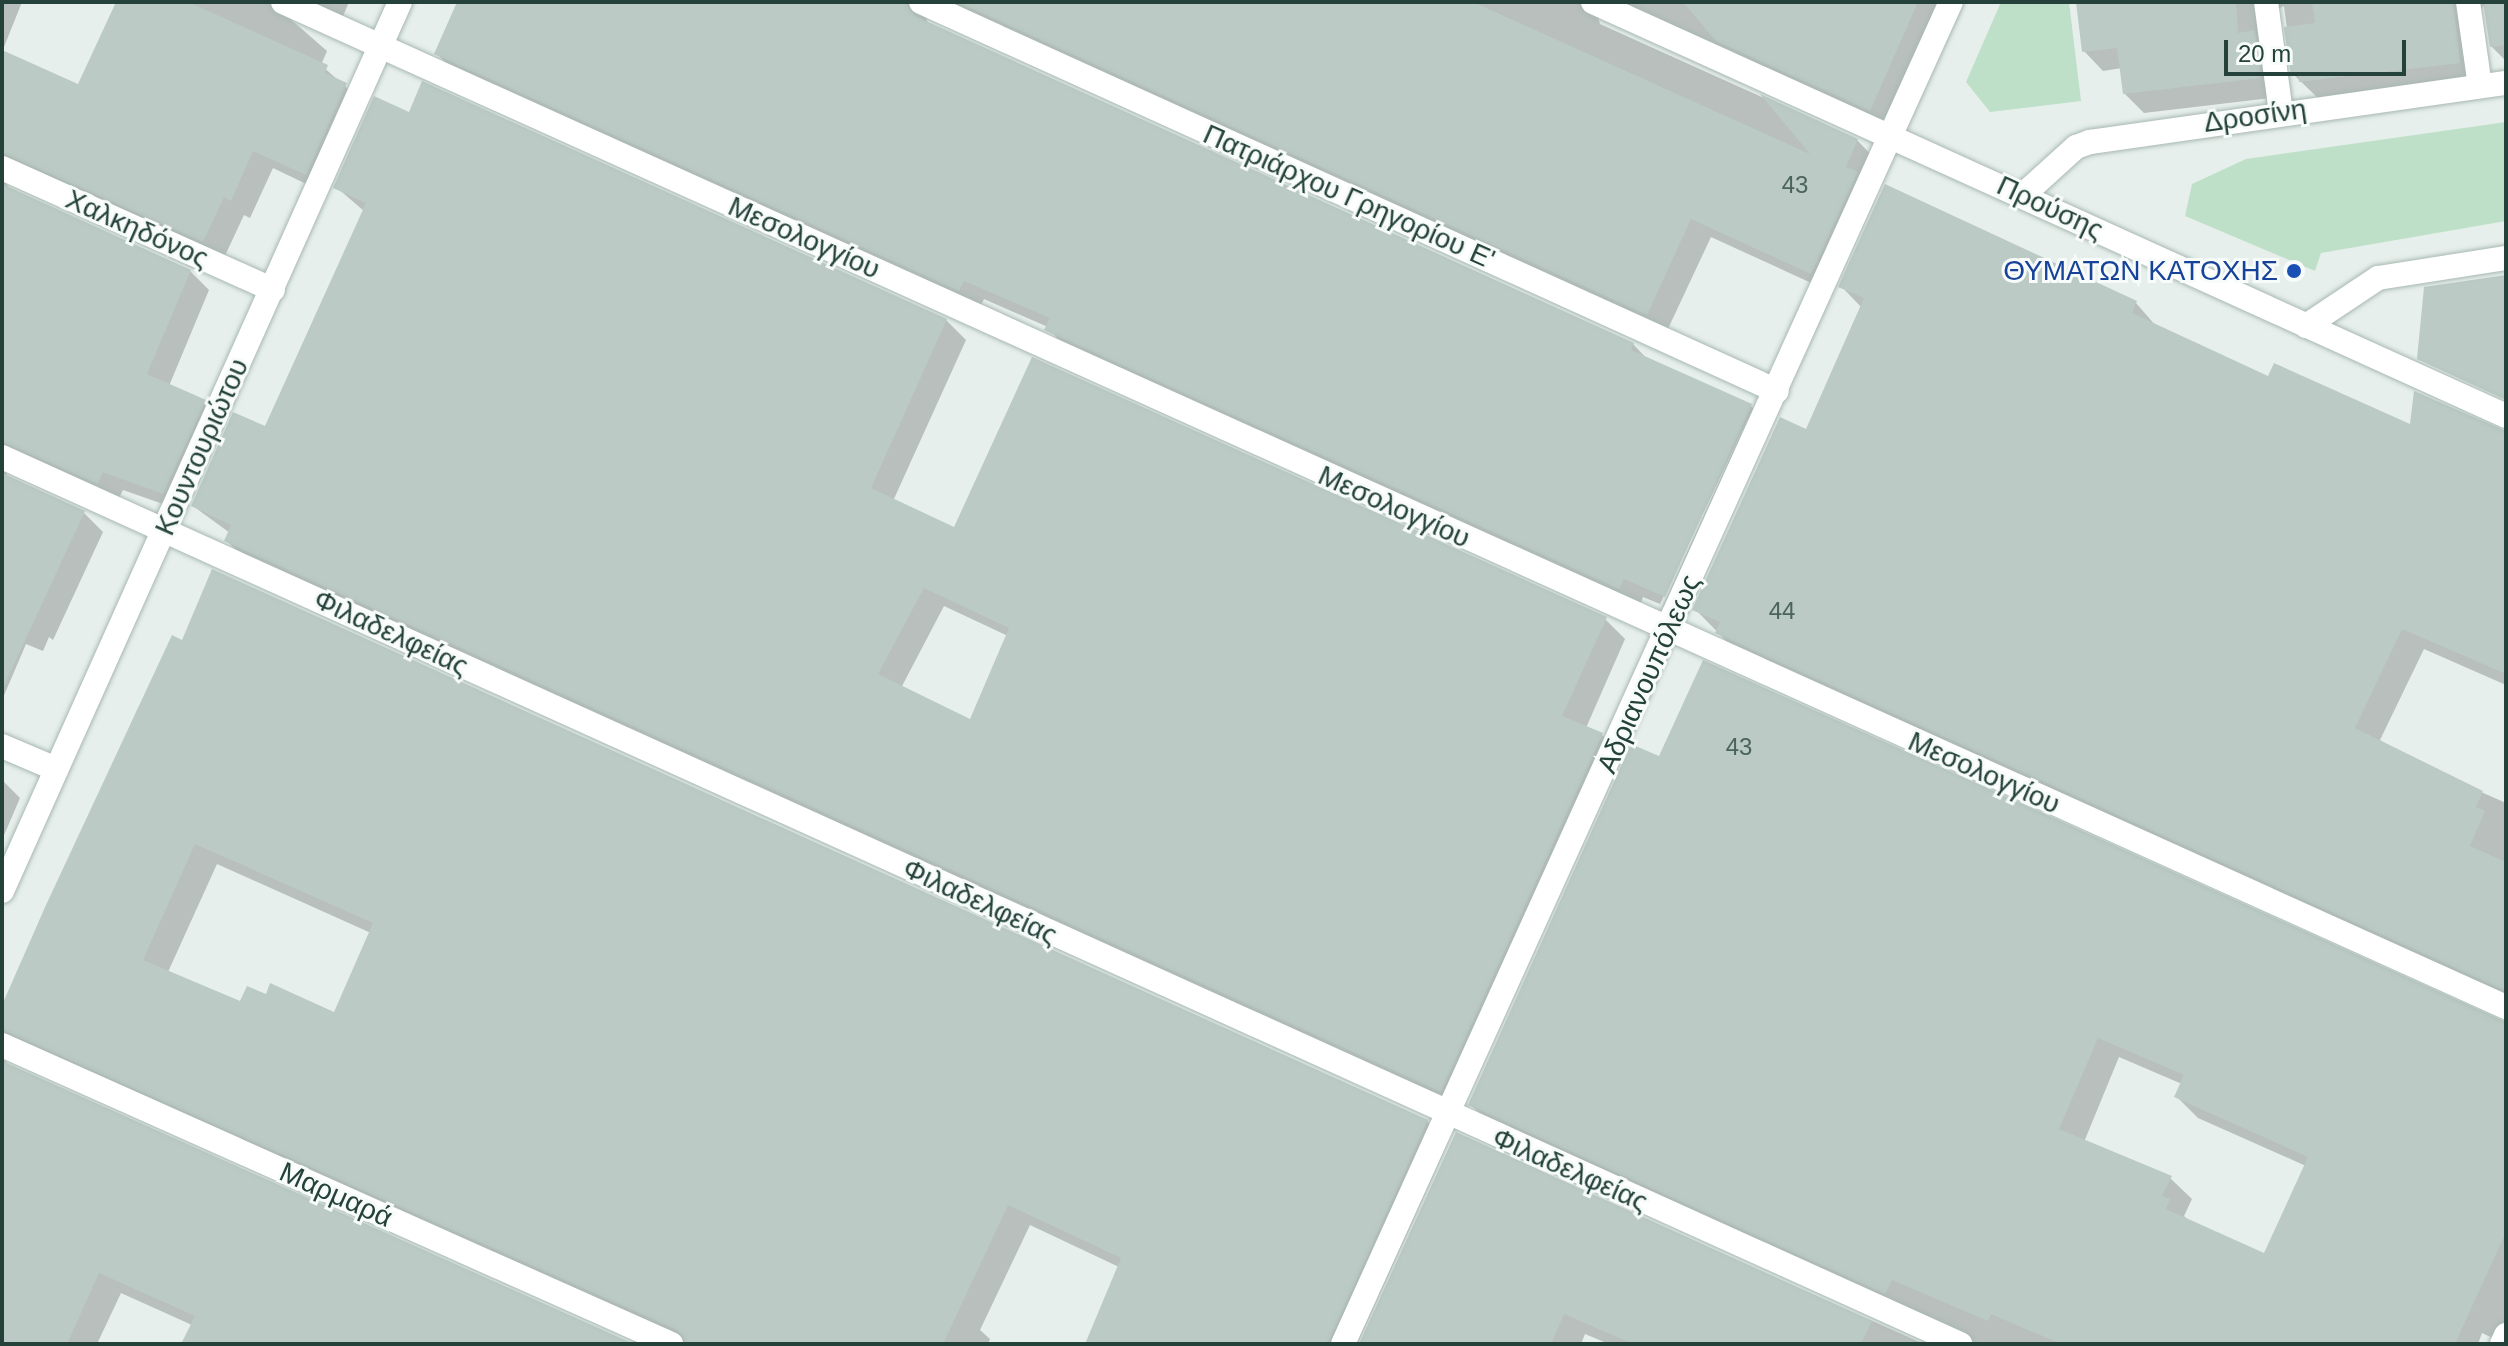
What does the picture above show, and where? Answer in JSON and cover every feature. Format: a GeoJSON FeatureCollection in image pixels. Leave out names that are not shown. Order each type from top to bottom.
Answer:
{"type":"FeatureCollection","features":[{"type":"Feature","properties":{"kind":"street","name":"Μεσολογγίου"},"geometry":{"type":"LineString","coordinates":[[283,2],[1668,632],[2506,1007]]}},
{"type":"Feature","properties":{"kind":"street","name":"Κουντουριώτου"},"geometry":{"type":"LineString","coordinates":[[2,891],[400,2]]}},
{"type":"Feature","properties":{"kind":"street","name":"Πατριάρχου Γρηγορίου Ε'"},"geometry":{"type":"LineString","coordinates":[[921,2],[1777,391]]}},
{"type":"Feature","properties":{"kind":"street","name":"Προύσης"},"geometry":{"type":"LineString","coordinates":[[1593,2],[2506,416]]}},
{"type":"Feature","properties":{"kind":"street","name":"Αδριανουπόλεως"},"geometry":{"type":"LineString","coordinates":[[1343,1344],[1951,2]]}},
{"type":"Feature","properties":{"kind":"street"},"geometry":{"type":"LineString","coordinates":[[2266,2],[2281,113]]}},
{"type":"Feature","properties":{"kind":"street"},"geometry":{"type":"LineString","coordinates":[[2468,2],[2480,86]]}},
{"type":"Feature","properties":{"kind":"street","name":"Δροσίνη"},"geometry":{"type":"LineString","coordinates":[[2023,195],[2076,147],[2090,142],[2506,83]]}},
{"type":"Feature","properties":{"kind":"street","name":"Χαλκηδόνος"},"geometry":{"type":"LineString","coordinates":[[2,168],[273,290]]}},
{"type":"Feature","properties":{"kind":"street"},"geometry":{"type":"LineString","coordinates":[[2306,326],[2378,278],[2506,258]]}},
{"type":"Feature","properties":{"kind":"street","name":"Φιλαδελφείας"},"geometry":{"type":"LineString","coordinates":[[2,457],[1447,1115],[1960,1344]]}},
{"type":"Feature","properties":{"kind":"street"},"geometry":{"type":"LineString","coordinates":[[2,746],[56,769]]}},
{"type":"Feature","properties":{"kind":"street","name":"Μαρμαρά"},"geometry":{"type":"LineString","coordinates":[[2,1045],[671,1344]]}},
{"type":"Feature","properties":{"kind":"street"},"geometry":{"type":"LineString","coordinates":[[2502,1344],[2506,1335]]}},
{"type":"Feature","properties":{"kind":"green space"},"geometry":{"type":"Polygon","coordinates":[[[2001,2],[2069,2],[2081,101],[1990,112],[1966,82],[2001,2]]]}},
{"type":"Feature","properties":{"kind":"green space"},"geometry":{"type":"Polygon","coordinates":[[[2506,122],[2506,221],[2321,253],[2315,271],[2185,216],[2192,184],[2246,159],[2506,122]]]}},
{"type":"Feature","properties":{"kind":"building"},"geometry":{"type":"Polygon","coordinates":[[[116,2],[188,2],[328,65],[325,73],[347,83],[306,175],[253,151],[231,201],[224,197],[203,242],[2,153],[2,50],[78,84],[116,2]]]}},
{"type":"Feature","properties":{"kind":"building"},"geometry":{"type":"Polygon","coordinates":[[[457,2],[906,2],[915,16],[1634,343],[1631,350],[1752,404],[1665,597],[1624,579],[1619,589],[1044,330],[1050,318],[964,281],[959,291],[434,54],[457,2]]]}},
{"type":"Feature","properties":{"kind":"building"},"geometry":{"type":"Polygon","coordinates":[[[957,2],[1473,2],[1810,154],[1760,94],[1858,139],[1846,167],[1858,172],[1811,274],[1691,219],[1647,315],[957,2]]]}},
{"type":"Feature","properties":{"kind":"building"},"geometry":{"type":"Polygon","coordinates":[[[1683,2],[1918,2],[1870,111],[1716,41],[1683,2]]]}},
{"type":"Feature","properties":{"kind":"building"},"geometry":{"type":"Polygon","coordinates":[[[2076,2],[2236,2],[2238,33],[2255,30],[2261,78],[2123,94],[2117,48],[2082,52],[2076,2]]]}},
{"type":"Feature","properties":{"kind":"building"},"geometry":{"type":"Polygon","coordinates":[[[2312,2],[2453,2],[2460,63],[2299,82],[2298,74],[2291,75],[2284,27],[2315,23],[2312,2]]]}},
{"type":"Feature","properties":{"kind":"building"},"geometry":{"type":"Polygon","coordinates":[[[2483,2],[2506,2],[2506,45],[2490,47],[2483,2]]]}},
{"type":"Feature","properties":{"kind":"building"},"geometry":{"type":"Polygon","coordinates":[[[422,81],[947,319],[871,488],[954,527],[1032,357],[1607,617],[1562,716],[1603,733],[1441,1092],[224,541],[231,525],[191,506],[233,412],[265,426],[366,203],[333,188],[374,96],[409,112],[422,81]],[[924,588],[878,674],[970,719],[1009,628],[924,588]]]}},
{"type":"Feature","properties":{"kind":"building"},"geometry":{"type":"Polygon","coordinates":[[[2,184],[191,270],[147,374],[206,400],[163,494],[103,472],[98,484],[2,442],[2,184]]]}},
{"type":"Feature","properties":{"kind":"building"},"geometry":{"type":"Polygon","coordinates":[[[1885,184],[2137,301],[2132,313],[2268,376],[2274,363],[2410,424],[2414,391],[2506,431],[2506,674],[2402,629],[2355,728],[2483,791],[2476,807],[2485,811],[2470,846],[2506,862],[2506,991],[1715,633],[1720,622],[1692,610],[1780,417],[1806,429],[1864,298],[1838,287],[1885,184]]]}},
{"type":"Feature","properties":{"kind":"building"},"geometry":{"type":"Polygon","coordinates":[[[2506,275],[2506,400],[2417,359],[2424,287],[2506,275]]]}},
{"type":"Feature","properties":{"kind":"building"},"geometry":{"type":"Polygon","coordinates":[[[2,473],[85,511],[2,690],[2,473]]]}},
{"type":"Feature","properties":{"kind":"building"},"geometry":{"type":"Polygon","coordinates":[[[212,569],[1428,1120],[1328,1344],[1085,1344],[1121,1258],[1008,1205],[943,1344],[686,1344],[677,1330],[2,1030],[2,1005],[46,905],[172,635],[182,640],[212,569]],[[195,844],[143,960],[240,1001],[247,986],[266,994],[270,983],[334,1012],[373,923],[195,844]]]}},
{"type":"Feature","properties":{"kind":"building"},"geometry":{"type":"Polygon","coordinates":[[[1703,660],[2506,1022],[2506,1232],[2455,1344],[2061,1344],[1991,1314],[1988,1321],[1892,1280],[1885,1294],[1468,1105],[1631,744],[1659,756],[1703,660]],[[2098,1038],[2059,1129],[2172,1176],[2162,1196],[2170,1199],[2166,1209],[2264,1253],[2308,1157],[2174,1097],[2184,1075],[2098,1038]]]}},
{"type":"Feature","properties":{"kind":"building"},"geometry":{"type":"Polygon","coordinates":[[[2,1061],[634,1344],[181,1344],[195,1316],[99,1273],[67,1344],[2,1344],[2,1061]]]}},
{"type":"Feature","properties":{"kind":"building"},"geometry":{"type":"Polygon","coordinates":[[[1456,1132],[1872,1321],[1861,1344],[1633,1344],[1564,1314],[1551,1344],[1359,1344],[1456,1132]]]}},
{"type":"Feature","properties":{"kind":"place","name":"ΘΥΜΑΤΩΝ ΚΑΤΟΧΗΣ"},"geometry":{"type":"Point","coordinates":[2294,271]}}]}
